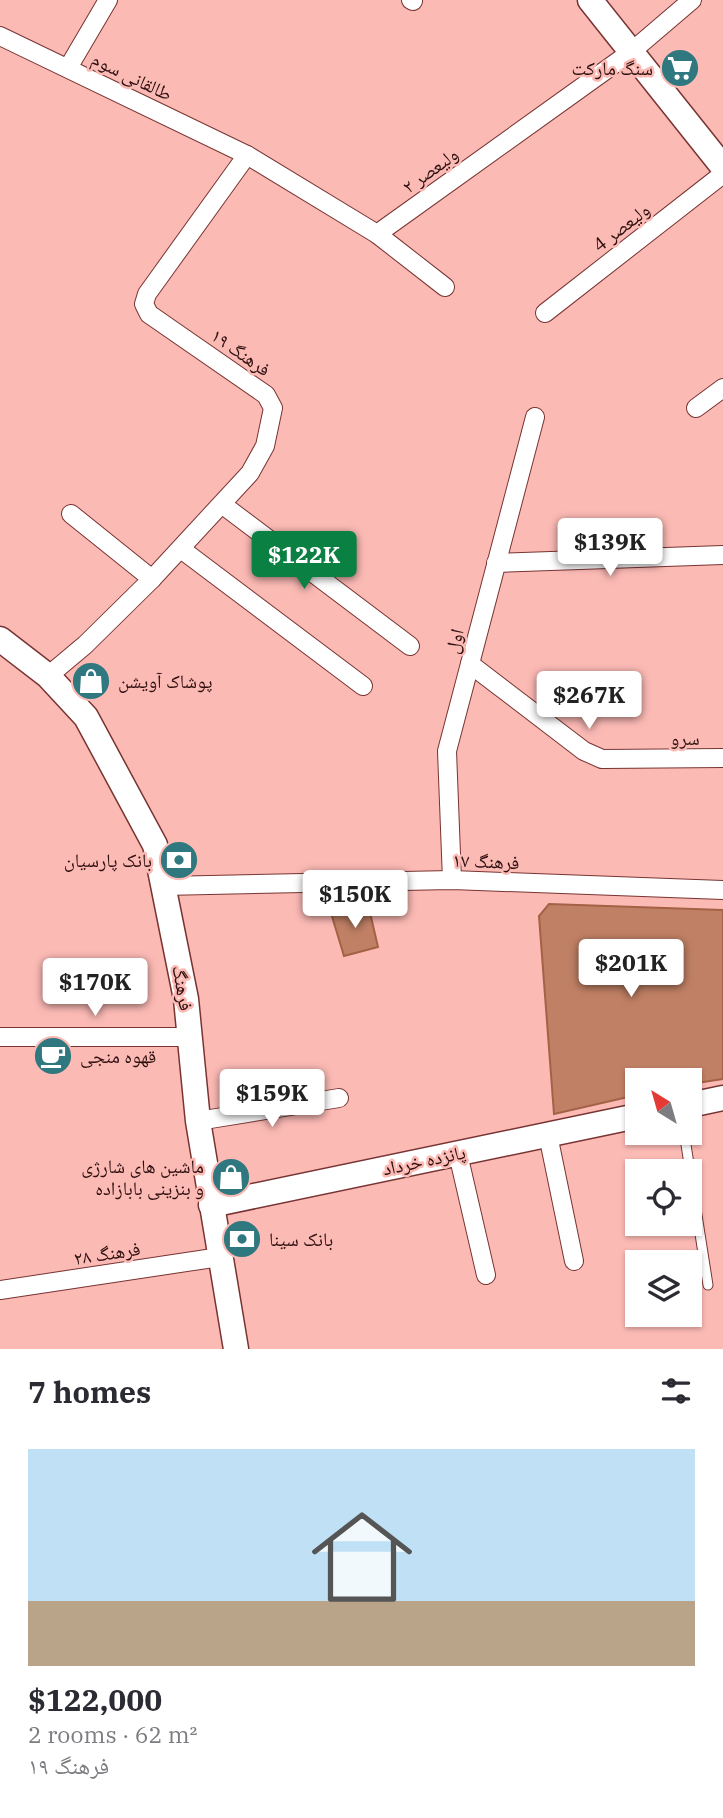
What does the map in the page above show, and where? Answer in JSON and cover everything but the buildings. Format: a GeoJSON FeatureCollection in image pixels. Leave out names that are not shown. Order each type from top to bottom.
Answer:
{"type":"FeatureCollection","features":[{"type":"Feature","properties":{"kind":"main road"},"geometry":{"type":"LineString","coordinates":[[590,0],[723,167]]}},
{"type":"Feature","properties":{"kind":"main road","name":"فرهنگ"},"geometry":{"type":"LineString","coordinates":[[0,639],[48,676],[86,718],[155,845],[191,1037],[198,1121],[236,1349]]}},
{"type":"Feature","properties":{"kind":"main road"},"geometry":{"type":"LineString","coordinates":[[702,1102],[723,1098]]}},
{"type":"Feature","properties":{"kind":"main road","name":"پانزده خرداد"},"geometry":{"type":"LineString","coordinates":[[211,1205],[625,1119]]}},
{"type":"Feature","properties":{"kind":"street"},"geometry":{"type":"LineString","coordinates":[[68,68],[108,0]]}},
{"type":"Feature","properties":{"kind":"street","name":"ولیعصر ٢"},"geometry":{"type":"LineString","coordinates":[[377,234],[631,51],[692,0]]}},
{"type":"Feature","properties":{"kind":"street","name":"طالقانی سوم"},"geometry":{"type":"LineString","coordinates":[[0,36],[247,155]]}},
{"type":"Feature","properties":{"kind":"street"},"geometry":{"type":"LineString","coordinates":[[247,155],[377,234],[445,287]]}},
{"type":"Feature","properties":{"kind":"street","name":"فرهنگ ۱۹"},"geometry":{"type":"LineString","coordinates":[[48,676],[85,645],[223,505],[250,473],[265,446],[273,408],[266,395],[149,314],[144,304],[147,294],[247,155]]}},
{"type":"Feature","properties":{"kind":"street","name":"ولیعصر 4"},"geometry":{"type":"LineString","coordinates":[[545,313],[723,174]]}},
{"type":"Feature","properties":{"kind":"street"},"geometry":{"type":"LineString","coordinates":[[696,408],[723,388]]}},
{"type":"Feature","properties":{"kind":"street","name":"اول"},"geometry":{"type":"LineString","coordinates":[[452,880],[447,751],[535,417]]}},
{"type":"Feature","properties":{"kind":"street"},"geometry":{"type":"LineString","coordinates":[[223,505],[410,646]]}},
{"type":"Feature","properties":{"kind":"street"},"geometry":{"type":"LineString","coordinates":[[71,514],[152,579]]}},
{"type":"Feature","properties":{"kind":"street"},"geometry":{"type":"LineString","coordinates":[[181,549],[363,686]]}},
{"type":"Feature","properties":{"kind":"street"},"geometry":{"type":"LineString","coordinates":[[496,563],[723,555]]}},
{"type":"Feature","properties":{"kind":"street","name":"سرو"},"geometry":{"type":"LineString","coordinates":[[470,664],[584,751],[602,760],[723,758]]}},
{"type":"Feature","properties":{"kind":"street","name":"فرهنگ ۱۷"},"geometry":{"type":"LineString","coordinates":[[163,886],[452,880],[723,890]]}},
{"type":"Feature","properties":{"kind":"street"},"geometry":{"type":"LineString","coordinates":[[0,1037],[191,1037]]}},
{"type":"Feature","properties":{"kind":"street"},"geometry":{"type":"LineString","coordinates":[[198,1121],[339,1098]]}},
{"type":"Feature","properties":{"kind":"street"},"geometry":{"type":"LineString","coordinates":[[548,1135],[575,1261]]}},
{"type":"Feature","properties":{"kind":"street"},"geometry":{"type":"LineString","coordinates":[[458,1154],[486,1275]]}},
{"type":"Feature","properties":{"kind":"street","name":"فرهنگ ۲۸"},"geometry":{"type":"LineString","coordinates":[[0,1290],[220,1257]]}},
{"type":"Feature","properties":{"kind":"lane"},"geometry":{"type":"LineString","coordinates":[[686,1145],[708,1285]]}},
{"type":"Feature","properties":{"kind":"place","name":"سنگ مارکت"},"geometry":{"type":"Point","coordinates":[680,68]}},
{"type":"Feature","properties":{"kind":"place","name":"پوشاک آویشن"},"geometry":{"type":"Point","coordinates":[91,681]}},
{"type":"Feature","properties":{"kind":"place","name":"بانک پارسیان"},"geometry":{"type":"Point","coordinates":[179,860]}},
{"type":"Feature","properties":{"kind":"place","name":"قهوه منجی"},"geometry":{"type":"Point","coordinates":[53,1056]}},
{"type":"Feature","properties":{"kind":"place","name":"ماشین های شارژی و بنزینی بابازاده"},"geometry":{"type":"Point","coordinates":[231,1177]}},
{"type":"Feature","properties":{"kind":"place","name":"بانک سینا"},"geometry":{"type":"Point","coordinates":[242,1239]}}]}
